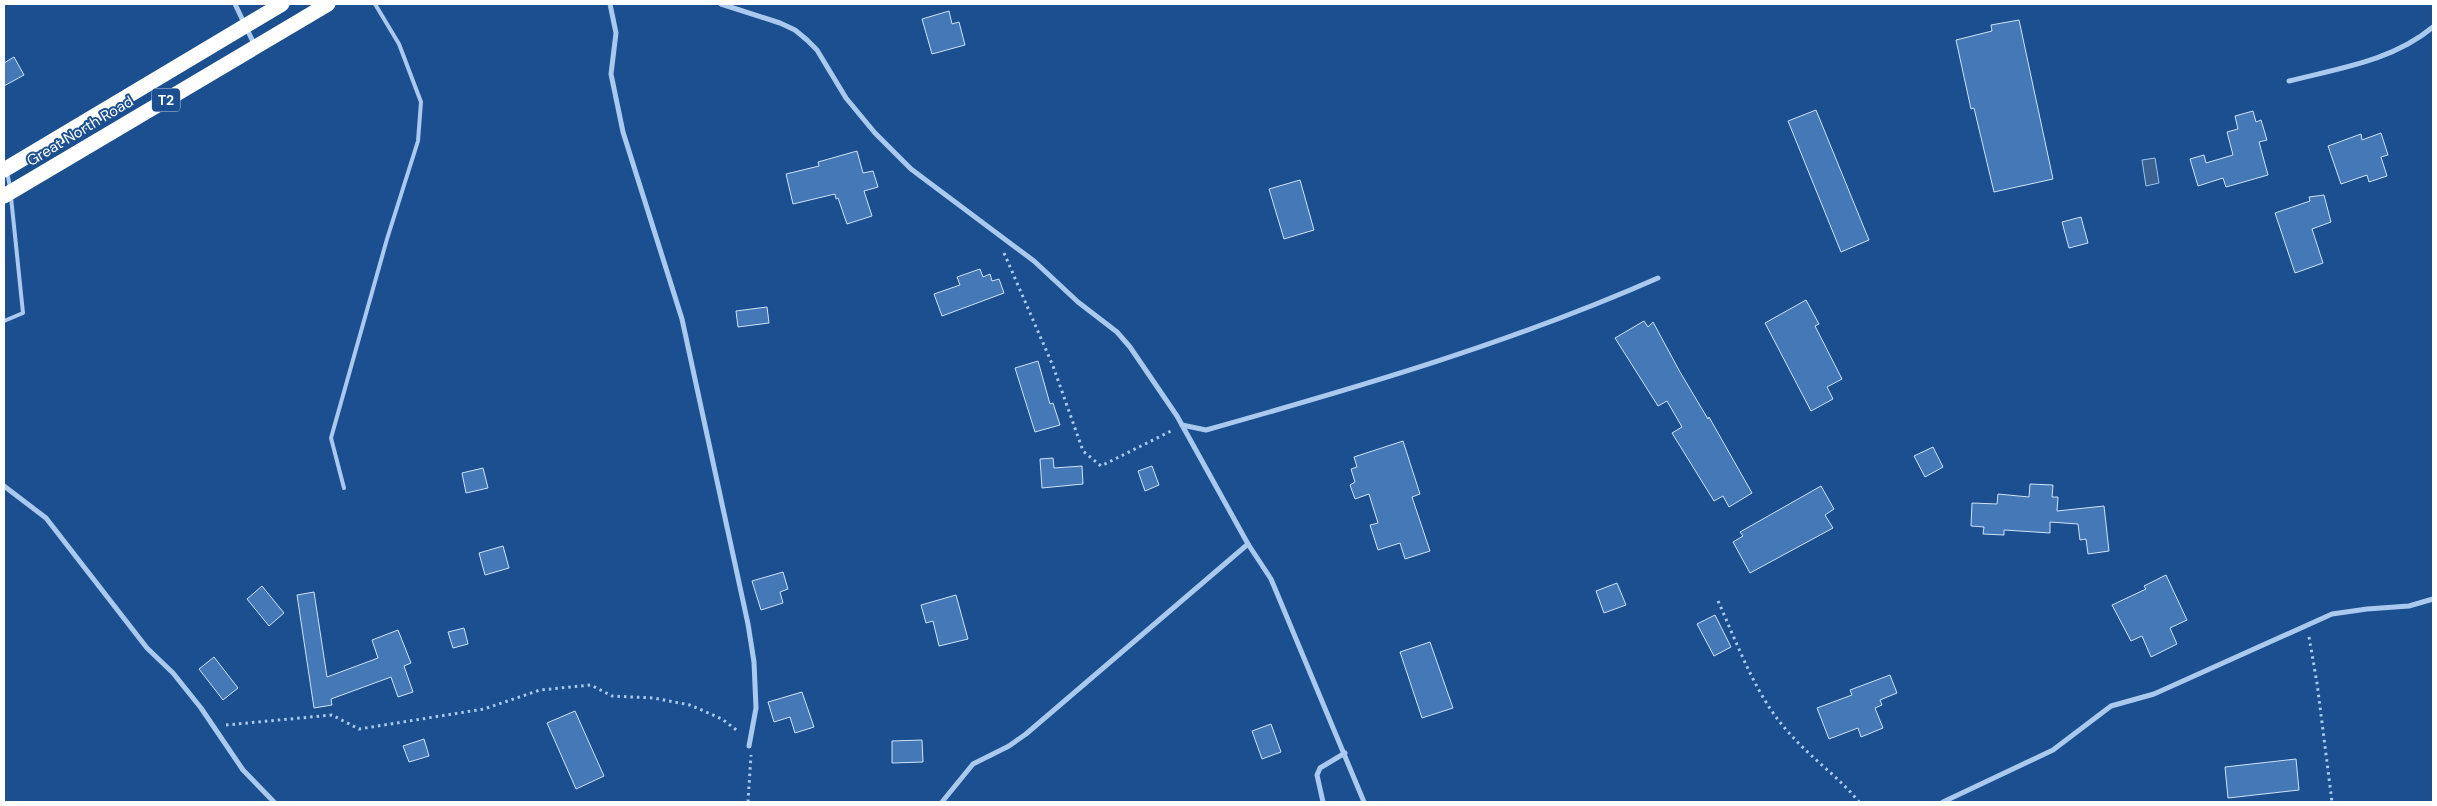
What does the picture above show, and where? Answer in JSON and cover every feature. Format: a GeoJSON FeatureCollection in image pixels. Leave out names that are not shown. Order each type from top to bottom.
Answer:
{"type":"FeatureCollection","features":[{"type":"Feature","properties":{"kind":"highway","name":"Great North Road"},"geometry":{"type":"LineString","coordinates":[[5,169],[282,4]]}},
{"type":"Feature","properties":{"kind":"highway","name":"Great North Road"},"geometry":{"type":"LineString","coordinates":[[7,194],[328,4]]}},
{"type":"Feature","properties":{"kind":"street"},"geometry":{"type":"LineString","coordinates":[[235,4],[255,47]]}},
{"type":"Feature","properties":{"kind":"street"},"geometry":{"type":"LineString","coordinates":[[610,4],[616,33],[611,74],[624,132],[682,319],[748,624],[754,662],[756,708],[749,746]]}},
{"type":"Feature","properties":{"kind":"street"},"geometry":{"type":"LineString","coordinates":[[721,4],[780,23],[795,30],[807,40],[817,50],[846,98],[875,133],[911,169],[1034,261],[1078,302],[1116,332],[1148,370],[1182,425],[1248,544],[1271,580],[1364,802]]}},
{"type":"Feature","properties":{"kind":"street"},"geometry":{"type":"LineString","coordinates":[[2289,81],[2378,59],[2422,36],[2433,27]]}},
{"type":"Feature","properties":{"kind":"street"},"geometry":{"type":"LineString","coordinates":[[1182,425],[1206,430],[1464,352],[1590,308],[1658,278]]}},
{"type":"Feature","properties":{"kind":"street"},"geometry":{"type":"LineString","coordinates":[[4,486],[46,518],[147,648],[172,673],[189,694],[243,770],[274,802]]}},
{"type":"Feature","properties":{"kind":"street"},"geometry":{"type":"LineString","coordinates":[[942,802],[973,764],[1009,746],[1026,734],[1248,544]]}},
{"type":"Feature","properties":{"kind":"street"},"geometry":{"type":"LineString","coordinates":[[1943,802],[2053,750],[2111,706],[2154,694],[2332,614],[2409,606],[2433,599]]}},
{"type":"Feature","properties":{"kind":"street"},"geometry":{"type":"LineString","coordinates":[[1323,802],[1317,775],[1320,768],[1345,753]]}},
{"type":"Feature","properties":{"kind":"lane"},"geometry":{"type":"LineString","coordinates":[[344,488],[332,438],[387,239],[418,141],[420,102],[399,44],[375,4]]}},
{"type":"Feature","properties":{"kind":"lane"},"geometry":{"type":"LineString","coordinates":[[4,322],[23,313],[5,169]]}},
{"type":"Feature","properties":{"kind":"path"},"geometry":{"type":"LineString","coordinates":[[996,233],[1052,366],[1084,451],[1101,466],[1182,425]]}},
{"type":"Feature","properties":{"kind":"path"},"geometry":{"type":"LineString","coordinates":[[1718,601],[1757,688],[1790,735],[1846,786],[1859,802]]}},
{"type":"Feature","properties":{"kind":"path"},"geometry":{"type":"LineString","coordinates":[[2306,626],[2317,683],[2332,802]]}},
{"type":"Feature","properties":{"kind":"path"},"geometry":{"type":"LineString","coordinates":[[212,726],[332,715],[359,729],[484,709],[540,690],[591,685],[612,696],[654,698],[690,705],[722,719],[738,730],[749,746],[752,760],[748,802]]}},
{"type":"Feature","properties":{"kind":"water"},"geometry":{"type":"Polygon","coordinates":[[[2155,158],[2159,183],[2146,186],[2142,160],[2155,158]]]}},
{"type":"Feature","properties":{"kind":"building"},"geometry":{"type":"Polygon","coordinates":[[[949,11],[952,24],[959,22],[965,45],[932,54],[922,19],[949,11]]]}},
{"type":"Feature","properties":{"kind":"building"},"geometry":{"type":"Polygon","coordinates":[[[2019,20],[2053,179],[1994,192],[1974,108],[1971,109],[1956,40],[1992,31],[1991,25],[2019,20]]]}},
{"type":"Feature","properties":{"kind":"building"},"geometry":{"type":"Polygon","coordinates":[[[14,57],[24,75],[4,86],[4,63],[14,57]]]}},
{"type":"Feature","properties":{"kind":"building"},"geometry":{"type":"Polygon","coordinates":[[[1816,110],[1869,240],[1841,252],[1788,121],[1816,110]]]}},
{"type":"Feature","properties":{"kind":"building"},"geometry":{"type":"Polygon","coordinates":[[[2253,111],[2256,122],[2261,120],[2267,140],[2259,142],[2268,175],[2226,187],[2223,178],[2198,186],[2190,159],[2204,155],[2206,163],[2233,155],[2227,132],[2238,129],[2235,116],[2253,111]]]}},
{"type":"Feature","properties":{"kind":"building"},"geometry":{"type":"Polygon","coordinates":[[[2381,133],[2388,155],[2381,157],[2387,176],[2369,182],[2367,175],[2341,184],[2328,146],[2361,134],[2362,140],[2381,133]]]}},
{"type":"Feature","properties":{"kind":"building"},"geometry":{"type":"Polygon","coordinates":[[[857,151],[863,173],[873,171],[878,187],[864,191],[872,216],[847,224],[835,194],[793,204],[786,174],[819,166],[818,162],[857,151]]]}},
{"type":"Feature","properties":{"kind":"building"},"geometry":{"type":"Polygon","coordinates":[[[1300,180],[1314,230],[1284,239],[1269,189],[1300,180]]]}},
{"type":"Feature","properties":{"kind":"building"},"geometry":{"type":"Polygon","coordinates":[[[2324,195],[2331,222],[2312,229],[2323,263],[2295,273],[2275,213],[2310,201],[2309,197],[2324,195]]]}},
{"type":"Feature","properties":{"kind":"building"},"geometry":{"type":"Polygon","coordinates":[[[2081,217],[2088,243],[2069,248],[2062,222],[2081,217]]]}},
{"type":"Feature","properties":{"kind":"building"},"geometry":{"type":"Polygon","coordinates":[[[980,269],[983,277],[990,274],[992,281],[999,279],[1004,293],[942,316],[934,294],[960,285],[957,277],[980,269]]]}},
{"type":"Feature","properties":{"kind":"building"},"geometry":{"type":"Polygon","coordinates":[[[1806,300],[1819,324],[1815,326],[1842,379],[1827,387],[1833,399],[1811,411],[1765,323],[1806,300]]]}},
{"type":"Feature","properties":{"kind":"building"},"geometry":{"type":"Polygon","coordinates":[[[767,307],[769,323],[738,327],[736,311],[767,307]]]}},
{"type":"Feature","properties":{"kind":"building"},"geometry":{"type":"Polygon","coordinates":[[[1644,321],[1648,327],[1653,322],[1680,372],[1708,419],[1709,417],[1752,493],[1729,507],[1723,496],[1714,501],[1672,433],[1682,427],[1667,401],[1658,406],[1615,338],[1644,321]]]}},
{"type":"Feature","properties":{"kind":"building"},"geometry":{"type":"Polygon","coordinates":[[[1038,361],[1050,404],[1053,403],[1060,425],[1035,432],[1015,368],[1038,361]]]}},
{"type":"Feature","properties":{"kind":"building"},"geometry":{"type":"Polygon","coordinates":[[[1403,441],[1420,494],[1412,497],[1430,551],[1405,559],[1400,543],[1378,550],[1370,525],[1378,523],[1369,494],[1355,499],[1350,485],[1355,482],[1351,469],[1357,467],[1354,457],[1403,441]]]}},
{"type":"Feature","properties":{"kind":"building"},"geometry":{"type":"Polygon","coordinates":[[[1933,447],[1943,467],[1925,477],[1914,456],[1933,447]]]}},
{"type":"Feature","properties":{"kind":"building"},"geometry":{"type":"Polygon","coordinates":[[[1053,458],[1054,468],[1082,466],[1083,484],[1042,488],[1040,459],[1053,458]]]}},
{"type":"Feature","properties":{"kind":"building"},"geometry":{"type":"Polygon","coordinates":[[[1152,466],[1159,485],[1145,491],[1138,471],[1152,466]]]}},
{"type":"Feature","properties":{"kind":"building"},"geometry":{"type":"Polygon","coordinates":[[[483,468],[488,488],[466,493],[462,473],[483,468]]]}},
{"type":"Feature","properties":{"kind":"building"},"geometry":{"type":"Polygon","coordinates":[[[2030,484],[2053,485],[2052,497],[2058,497],[2057,511],[2104,506],[2109,551],[2088,554],[2086,539],[2080,540],[2078,524],[2050,522],[2050,533],[2004,530],[2004,535],[1983,534],[1984,527],[1971,526],[1972,503],[1997,504],[1998,494],[2029,497],[2030,484]]]}},
{"type":"Feature","properties":{"kind":"building"},"geometry":{"type":"Polygon","coordinates":[[[1821,486],[1834,509],[1825,515],[1833,528],[1750,573],[1733,542],[1743,536],[1740,532],[1821,486]]]}},
{"type":"Feature","properties":{"kind":"building"},"geometry":{"type":"Polygon","coordinates":[[[503,546],[509,568],[485,575],[479,553],[503,546]]]}},
{"type":"Feature","properties":{"kind":"building"},"geometry":{"type":"Polygon","coordinates":[[[783,572],[788,589],[780,592],[783,603],[761,610],[752,581],[783,572]]]}},
{"type":"Feature","properties":{"kind":"building"},"geometry":{"type":"Polygon","coordinates":[[[2166,575],[2187,620],[2170,628],[2177,644],[2151,657],[2142,636],[2131,641],[2112,605],[2146,589],[2144,586],[2166,575]]]}},
{"type":"Feature","properties":{"kind":"building"},"geometry":{"type":"Polygon","coordinates":[[[1617,583],[1626,605],[1604,613],[1596,591],[1617,583]]]}},
{"type":"Feature","properties":{"kind":"building"},"geometry":{"type":"Polygon","coordinates":[[[262,586],[284,613],[269,626],[247,599],[262,586]]]}},
{"type":"Feature","properties":{"kind":"building"},"geometry":{"type":"Polygon","coordinates":[[[314,592],[327,677],[378,658],[372,640],[398,630],[411,663],[404,666],[413,692],[398,697],[391,677],[331,699],[332,705],[314,708],[297,595],[314,592]]]}},
{"type":"Feature","properties":{"kind":"building"},"geometry":{"type":"Polygon","coordinates":[[[956,595],[968,639],[939,646],[933,621],[926,623],[921,605],[956,595]]]}},
{"type":"Feature","properties":{"kind":"building"},"geometry":{"type":"Polygon","coordinates":[[[1715,615],[1731,647],[1714,656],[1697,624],[1715,615]]]}},
{"type":"Feature","properties":{"kind":"building"},"geometry":{"type":"Polygon","coordinates":[[[464,628],[468,644],[453,648],[448,632],[464,628]]]}},
{"type":"Feature","properties":{"kind":"building"},"geometry":{"type":"Polygon","coordinates":[[[1430,642],[1453,708],[1422,718],[1400,652],[1430,642]]]}},
{"type":"Feature","properties":{"kind":"building"},"geometry":{"type":"Polygon","coordinates":[[[214,657],[238,688],[223,700],[199,669],[214,657]]]}},
{"type":"Feature","properties":{"kind":"building"},"geometry":{"type":"Polygon","coordinates":[[[1890,675],[1897,693],[1880,700],[1882,705],[1875,708],[1883,728],[1861,737],[1858,728],[1829,739],[1817,708],[1852,695],[1850,690],[1890,675]]]}},
{"type":"Feature","properties":{"kind":"building"},"geometry":{"type":"Polygon","coordinates":[[[802,692],[814,727],[795,733],[790,717],[774,722],[768,702],[802,692]]]}},
{"type":"Feature","properties":{"kind":"building"},"geometry":{"type":"Polygon","coordinates":[[[575,711],[604,776],[576,789],[547,723],[575,711]]]}},
{"type":"Feature","properties":{"kind":"building"},"geometry":{"type":"Polygon","coordinates":[[[1271,724],[1281,752],[1262,759],[1252,731],[1271,724]]]}},
{"type":"Feature","properties":{"kind":"building"},"geometry":{"type":"Polygon","coordinates":[[[424,739],[429,756],[409,762],[403,746],[424,739]]]}},
{"type":"Feature","properties":{"kind":"building"},"geometry":{"type":"Polygon","coordinates":[[[922,740],[923,762],[892,763],[892,741],[922,740]]]}},
{"type":"Feature","properties":{"kind":"building"},"geometry":{"type":"Polygon","coordinates":[[[2296,759],[2299,790],[2228,798],[2225,767],[2296,759]]]}}]}
